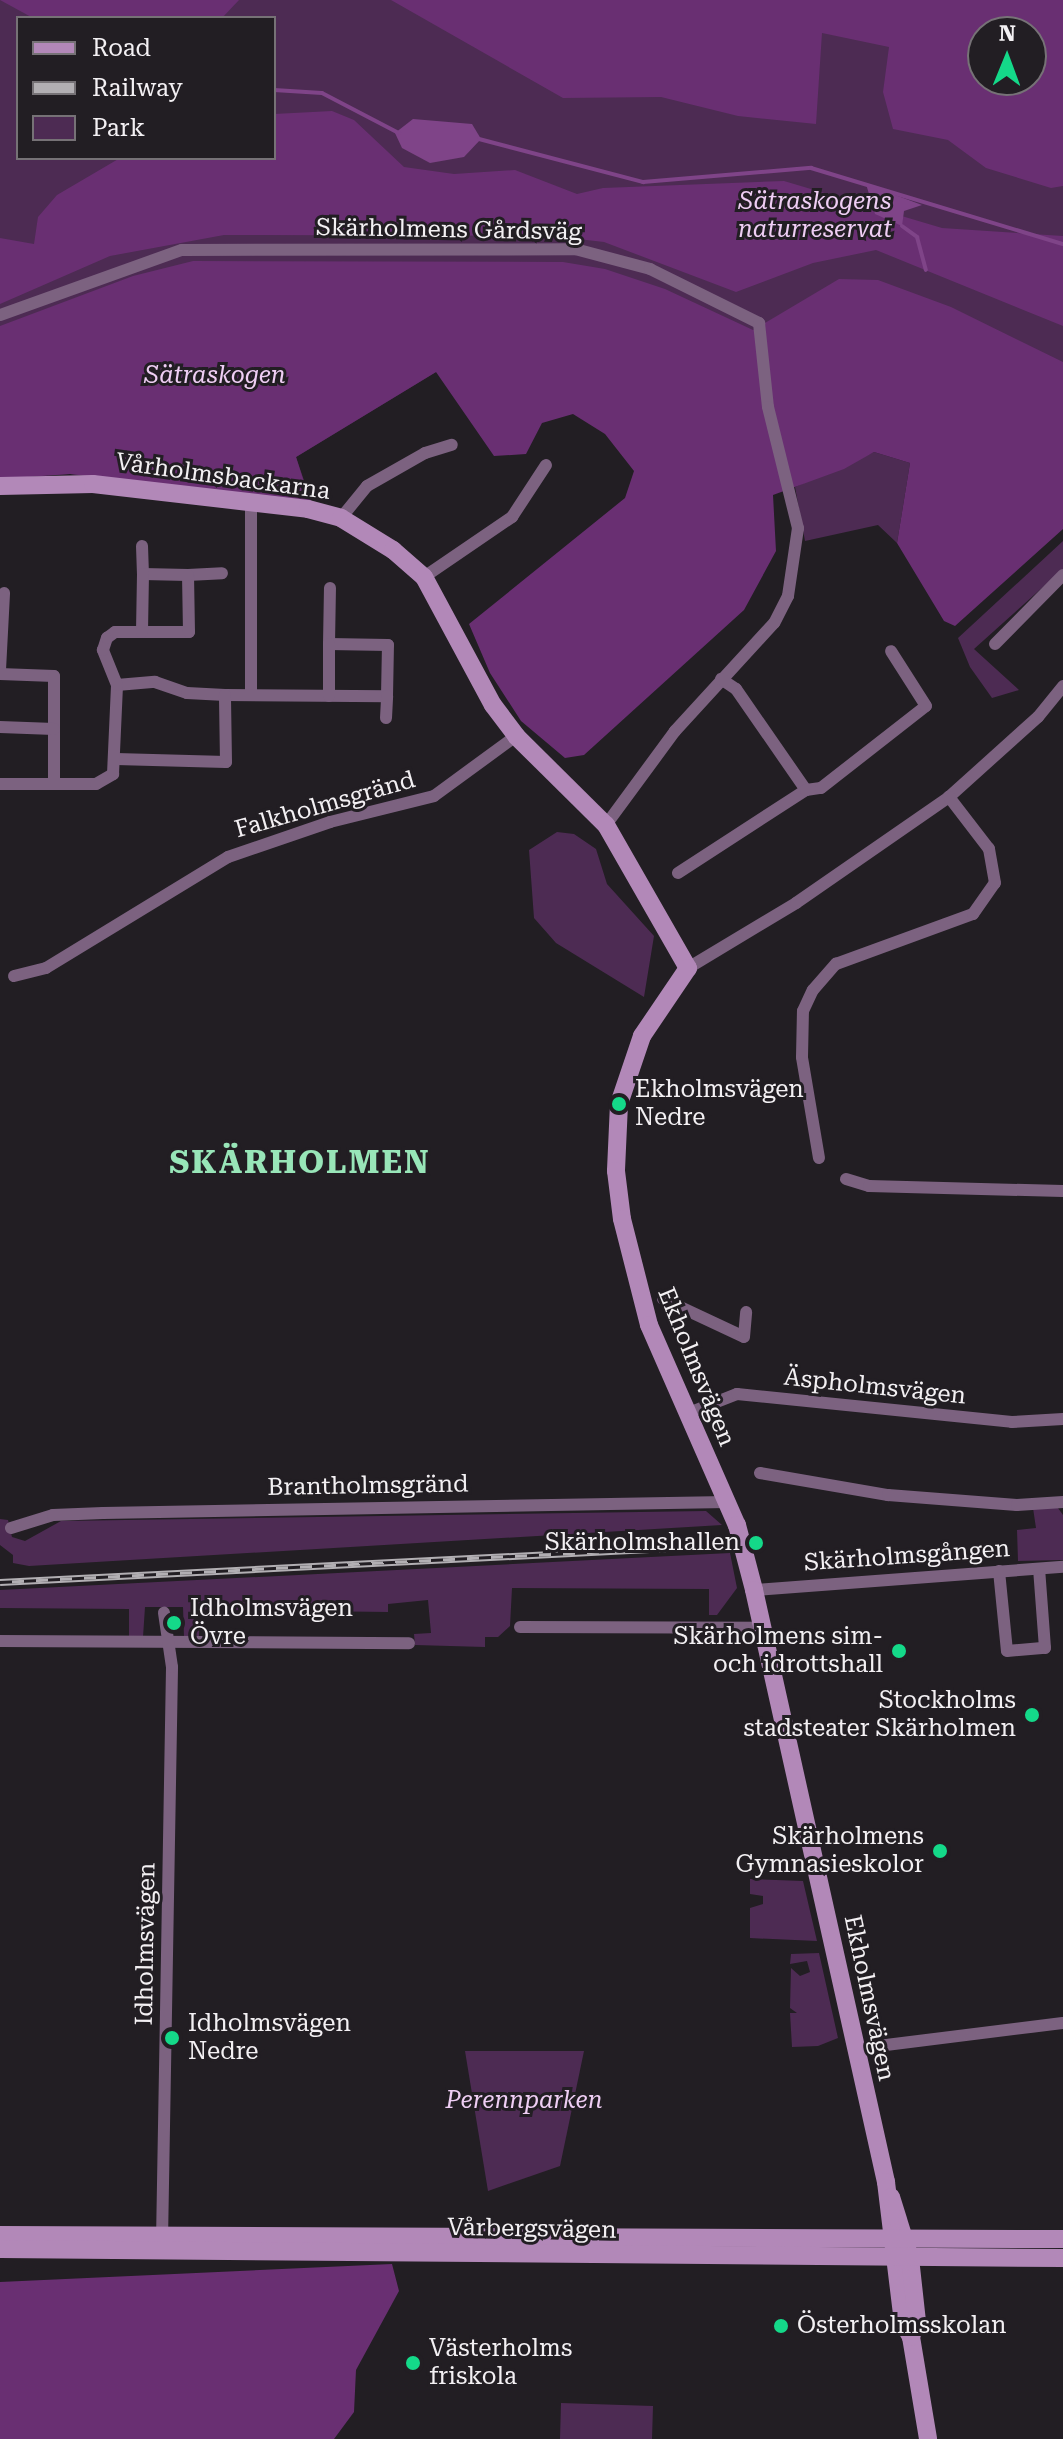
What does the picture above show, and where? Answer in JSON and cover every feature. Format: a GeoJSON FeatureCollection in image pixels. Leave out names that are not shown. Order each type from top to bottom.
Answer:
{"type":"FeatureCollection","features":[{"type":"Feature","properties":{"kind":"street","name":"Skärholmens Gårdsväg"},"geometry":{"type":"LineString","coordinates":[[0,315],[56,290],[182,250],[575,249],[650,269],[759,323],[768,407],[795,507],[798,550],[788,596],[774,623],[721,679]]}},
{"type":"Feature","properties":{"kind":"street"},"geometry":{"type":"LineString","coordinates":[[341,518],[367,486],[425,453],[452,445]]}},
{"type":"Feature","properties":{"kind":"street"},"geometry":{"type":"LineString","coordinates":[[424,577],[512,517],[546,465]]}},
{"type":"Feature","properties":{"kind":"street","name":"Vårholmsbackarna"},"geometry":{"type":"LineString","coordinates":[[0,486],[66,482],[251,501],[341,518],[393,550],[424,577],[493,705],[516,736],[606,825],[688,968]]}},
{"type":"Feature","properties":{"kind":"street"},"geometry":{"type":"LineString","coordinates":[[251,501],[251,695]]}},
{"type":"Feature","properties":{"kind":"street"},"geometry":{"type":"LineString","coordinates":[[142,546],[142,632]]}},
{"type":"Feature","properties":{"kind":"street"},"geometry":{"type":"LineString","coordinates":[[143,574],[222,573]]}},
{"type":"Feature","properties":{"kind":"street"},"geometry":{"type":"LineString","coordinates":[[0,784],[106,781],[116,759],[117,685],[103,650],[107,638],[115,632],[189,632],[188,575]]}},
{"type":"Feature","properties":{"kind":"street"},"geometry":{"type":"LineString","coordinates":[[995,644],[1063,575]]}},
{"type":"Feature","properties":{"kind":"street"},"geometry":{"type":"LineString","coordinates":[[329,696],[330,588]]}},
{"type":"Feature","properties":{"kind":"street"},"geometry":{"type":"LineString","coordinates":[[4,593],[0,672],[54,676],[54,783]]}},
{"type":"Feature","properties":{"kind":"street"},"geometry":{"type":"LineString","coordinates":[[329,644],[388,645],[386,718]]}},
{"type":"Feature","properties":{"kind":"street"},"geometry":{"type":"LineString","coordinates":[[678,873],[806,790],[821,788],[926,706],[891,651]]}},
{"type":"Feature","properties":{"kind":"street"},"geometry":{"type":"LineString","coordinates":[[606,825],[721,679],[736,689],[806,790]]}},
{"type":"Feature","properties":{"kind":"street"},"geometry":{"type":"LineString","coordinates":[[117,685],[155,682],[187,693],[225,695],[387,696]]}},
{"type":"Feature","properties":{"kind":"street","name":"Ekholmsvägen"},"geometry":{"type":"LineString","coordinates":[[928,2439],[911,2337],[903,2323],[900,2249],[754,1590],[727,1502],[686,1414],[639,1295],[622,1219],[615,1147],[619,1104],[631,1059],[688,968],[796,903],[949,797],[1038,717],[1063,686]]}},
{"type":"Feature","properties":{"kind":"street"},"geometry":{"type":"LineString","coordinates":[[116,759],[226,762],[225,695]]}},
{"type":"Feature","properties":{"kind":"street"},"geometry":{"type":"LineString","coordinates":[[0,727],[54,729]]}},
{"type":"Feature","properties":{"kind":"street","name":"Falkholmsgränd"},"geometry":{"type":"LineString","coordinates":[[14,976],[46,968],[228,857],[330,822],[434,796],[516,736]]}},
{"type":"Feature","properties":{"kind":"street"},"geometry":{"type":"LineString","coordinates":[[819,1158],[802,1057],[803,1011],[813,990],[836,964],[973,914],[995,883],[989,849],[949,797]]}},
{"type":"Feature","properties":{"kind":"street"},"geometry":{"type":"LineString","coordinates":[[846,1179],[869,1186],[1063,1191]]}},
{"type":"Feature","properties":{"kind":"street"},"geometry":{"type":"LineString","coordinates":[[663,1299],[744,1337],[746,1312]]}},
{"type":"Feature","properties":{"kind":"street","name":"Äspholmsvägen"},"geometry":{"type":"LineString","coordinates":[[686,1414],[737,1394],[1012,1422],[1063,1419]]}},
{"type":"Feature","properties":{"kind":"street"},"geometry":{"type":"LineString","coordinates":[[760,1473],[888,1495],[1017,1505],[1063,1502]]}},
{"type":"Feature","properties":{"kind":"street","name":"Brantholmsgränd"},"geometry":{"type":"LineString","coordinates":[[11,1528],[53,1515],[103,1513],[727,1502]]}},
{"type":"Feature","properties":{"kind":"street","name":"Skärholmsgången"},"geometry":{"type":"LineString","coordinates":[[754,1590],[1063,1567]]}},
{"type":"Feature","properties":{"kind":"street"},"geometry":{"type":"LineString","coordinates":[[999,1571],[1007,1651],[1045,1648],[1039,1569]]}},
{"type":"Feature","properties":{"kind":"street","name":"Idholmsvägen"},"geometry":{"type":"LineString","coordinates":[[162,2241],[172,1682],[164,1613]]}},
{"type":"Feature","properties":{"kind":"street"},"geometry":{"type":"LineString","coordinates":[[520,1627],[763,1628]]}},
{"type":"Feature","properties":{"kind":"street"},"geometry":{"type":"LineString","coordinates":[[0,1641],[409,1643]]}},
{"type":"Feature","properties":{"kind":"street"},"geometry":{"type":"LineString","coordinates":[[878,2046],[1063,2023]]}},
{"type":"Feature","properties":{"kind":"street","name":"Vårbergsvägen"},"geometry":{"type":"LineString","coordinates":[[0,2235],[162,2241],[900,2249],[1018,2259],[1063,2258]]}},
{"type":"Feature","properties":{"kind":"street","name":"Vårbergsvägen"},"geometry":{"type":"LineString","coordinates":[[900,2249],[1015,2239],[1063,2239]]}},
{"type":"Feature","properties":{"kind":"street","name":"Vårbergsvägen"},"geometry":{"type":"LineString","coordinates":[[0,2249],[162,2241]]}},
{"type":"Feature","properties":{"kind":"green space","name":"Sätraskogens naturreservat"},"geometry":{"type":"Polygon","coordinates":[[[0,0],[1063,0],[1063,478],[436,372],[296,457],[311,501],[70,474],[0,478],[0,0]]]}},
{"type":"Feature","properties":{"kind":"green space"},"geometry":{"type":"Polygon","coordinates":[[[0,0],[239,0],[224,16],[29,16],[0,0]]]}},
{"type":"Feature","properties":{"kind":"green space"},"geometry":{"type":"Polygon","coordinates":[[[391,0],[1063,0],[1063,186],[1051,188],[986,168],[948,140],[893,129],[883,92],[889,47],[822,33],[816,124],[738,116],[661,97],[563,98],[391,0]]]}},
{"type":"Feature","properties":{"kind":"green space"},"geometry":{"type":"Polygon","coordinates":[[[332,111],[354,120],[404,167],[454,174],[515,170],[577,194],[603,188],[784,181],[942,228],[1063,236],[1063,326],[876,250],[813,263],[736,292],[604,242],[552,236],[224,235],[110,256],[0,304],[0,238],[34,244],[38,217],[57,195],[117,160],[276,160],[276,114],[332,111]]]}},
{"type":"Feature","properties":{"kind":"green space","name":"Sätraskogen"},"geometry":{"type":"Polygon","coordinates":[[[193,261],[563,262],[605,269],[665,289],[753,330],[839,279],[878,280],[951,307],[1063,362],[1063,529],[955,626],[944,621],[897,543],[910,463],[874,452],[844,469],[773,495],[776,551],[744,610],[584,755],[565,758],[521,721],[490,673],[469,624],[625,498],[634,471],[605,434],[573,414],[542,423],[526,454],[494,456],[436,372],[296,457],[310,501],[70,474],[0,479],[0,326],[133,276],[193,261]]]}},
{"type":"Feature","properties":{"kind":"green space"},"geometry":{"type":"Polygon","coordinates":[[[874,452],[910,463],[897,543],[878,525],[805,541],[795,487],[874,452]]]}},
{"type":"Feature","properties":{"kind":"green space"},"geometry":{"type":"Polygon","coordinates":[[[1063,541],[1063,569],[974,649],[1019,690],[992,698],[970,667],[958,638],[1063,541]]]}},
{"type":"Feature","properties":{"kind":"green space"},"geometry":{"type":"Polygon","coordinates":[[[557,832],[574,834],[596,849],[607,884],[654,936],[644,997],[556,943],[534,918],[529,850],[557,832]]]}},
{"type":"Feature","properties":{"kind":"green space"},"geometry":{"type":"Polygon","coordinates":[[[1033,1508],[1058,1508],[1063,1515],[1063,1560],[1018,1561],[1017,1530],[1036,1528],[1033,1508]]]}},
{"type":"Feature","properties":{"kind":"green space"},"geometry":{"type":"Polygon","coordinates":[[[706,1511],[722,1525],[29,1566],[13,1563],[13,1555],[0,1545],[0,1519],[8,1520],[12,1537],[25,1541],[61,1521],[706,1511]]]}},
{"type":"Feature","properties":{"kind":"green space"},"geometry":{"type":"Polygon","coordinates":[[[730,1553],[737,1588],[717,1615],[709,1615],[709,1589],[512,1588],[510,1626],[498,1637],[485,1637],[485,1647],[415,1645],[414,1634],[431,1633],[428,1600],[388,1604],[388,1612],[225,1610],[224,1618],[212,1618],[211,1609],[200,1610],[199,1637],[184,1637],[183,1607],[145,1607],[143,1637],[129,1637],[129,1609],[0,1608],[0,1590],[730,1553]]]}},
{"type":"Feature","properties":{"kind":"green space"},"geometry":{"type":"Polygon","coordinates":[[[750,1879],[803,1881],[817,1941],[750,1938],[750,1908],[763,1904],[763,1896],[750,1894],[750,1879]]]}},
{"type":"Feature","properties":{"kind":"green space"},"geometry":{"type":"Polygon","coordinates":[[[819,1953],[838,2038],[818,2046],[792,2047],[790,2013],[797,2013],[790,2008],[791,1968],[800,1976],[810,1972],[807,1961],[790,1964],[791,1954],[819,1953]]]}},
{"type":"Feature","properties":{"kind":"green space","name":"Perennparken"},"geometry":{"type":"Polygon","coordinates":[[[465,2051],[584,2051],[560,2166],[488,2191],[465,2051]]]}},
{"type":"Feature","properties":{"kind":"green space"},"geometry":{"type":"Polygon","coordinates":[[[392,2264],[399,2291],[356,2370],[354,2412],[334,2439],[0,2439],[0,2282],[392,2264]]]}},
{"type":"Feature","properties":{"kind":"green space"},"geometry":{"type":"Polygon","coordinates":[[[561,2403],[653,2406],[652,2439],[560,2439],[561,2403]]]}},
{"type":"Feature","properties":{"kind":"shaded area"},"geometry":{"type":"Polygon","coordinates":[[[413,119],[472,124],[481,139],[464,157],[430,163],[402,148],[395,133],[413,119]]]}},
{"type":"Feature","properties":{"kind":"shaded area"},"geometry":{"type":"Polygon","coordinates":[[[866,184],[922,205],[904,211],[902,226],[875,214],[866,184]]]}},
{"type":"Feature","properties":{"kind":"waterway"},"geometry":{"type":"LineString","coordinates":[[276,90],[322,93],[399,133]]}},
{"type":"Feature","properties":{"kind":"waterway"},"geometry":{"type":"LineString","coordinates":[[479,139],[643,182],[811,168],[1063,244]]}},
{"type":"Feature","properties":{"kind":"waterway"},"geometry":{"type":"LineString","coordinates":[[902,226],[917,237],[926,270]]}},
{"type":"Feature","properties":{"kind":"railway"},"geometry":{"type":"LineString","coordinates":[[0,1582],[728,1545]]}},
{"type":"Feature","properties":{"kind":"place","name":"Ekholmsvägen Nedre"},"geometry":{"type":"Point","coordinates":[619,1104]}},
{"type":"Feature","properties":{"kind":"place","name":"Skärholmshallen"},"geometry":{"type":"Point","coordinates":[756,1543]}},
{"type":"Feature","properties":{"kind":"place","name":"Idholmsvägen Övre"},"geometry":{"type":"Point","coordinates":[174,1623]}},
{"type":"Feature","properties":{"kind":"place","name":"Skärholmens sim- och idrottshall"},"geometry":{"type":"Point","coordinates":[899,1651]}},
{"type":"Feature","properties":{"kind":"place","name":"Stockholms stadsteater Skärholmen"},"geometry":{"type":"Point","coordinates":[1032,1715]}},
{"type":"Feature","properties":{"kind":"place","name":"Skärholmens Gymnasieskolor"},"geometry":{"type":"Point","coordinates":[940,1851]}},
{"type":"Feature","properties":{"kind":"place","name":"Idholmsvägen Nedre"},"geometry":{"type":"Point","coordinates":[172,2038]}},
{"type":"Feature","properties":{"kind":"place","name":"Österholmsskolan"},"geometry":{"type":"Point","coordinates":[781,2326]}},
{"type":"Feature","properties":{"kind":"place","name":"Västerholms friskola"},"geometry":{"type":"Point","coordinates":[413,2363]}},
{"type":"Feature","properties":{"kind":"district","name":"SKÄRHOLMEN"},"geometry":{"type":"Point","coordinates":[300,1162]}}]}
